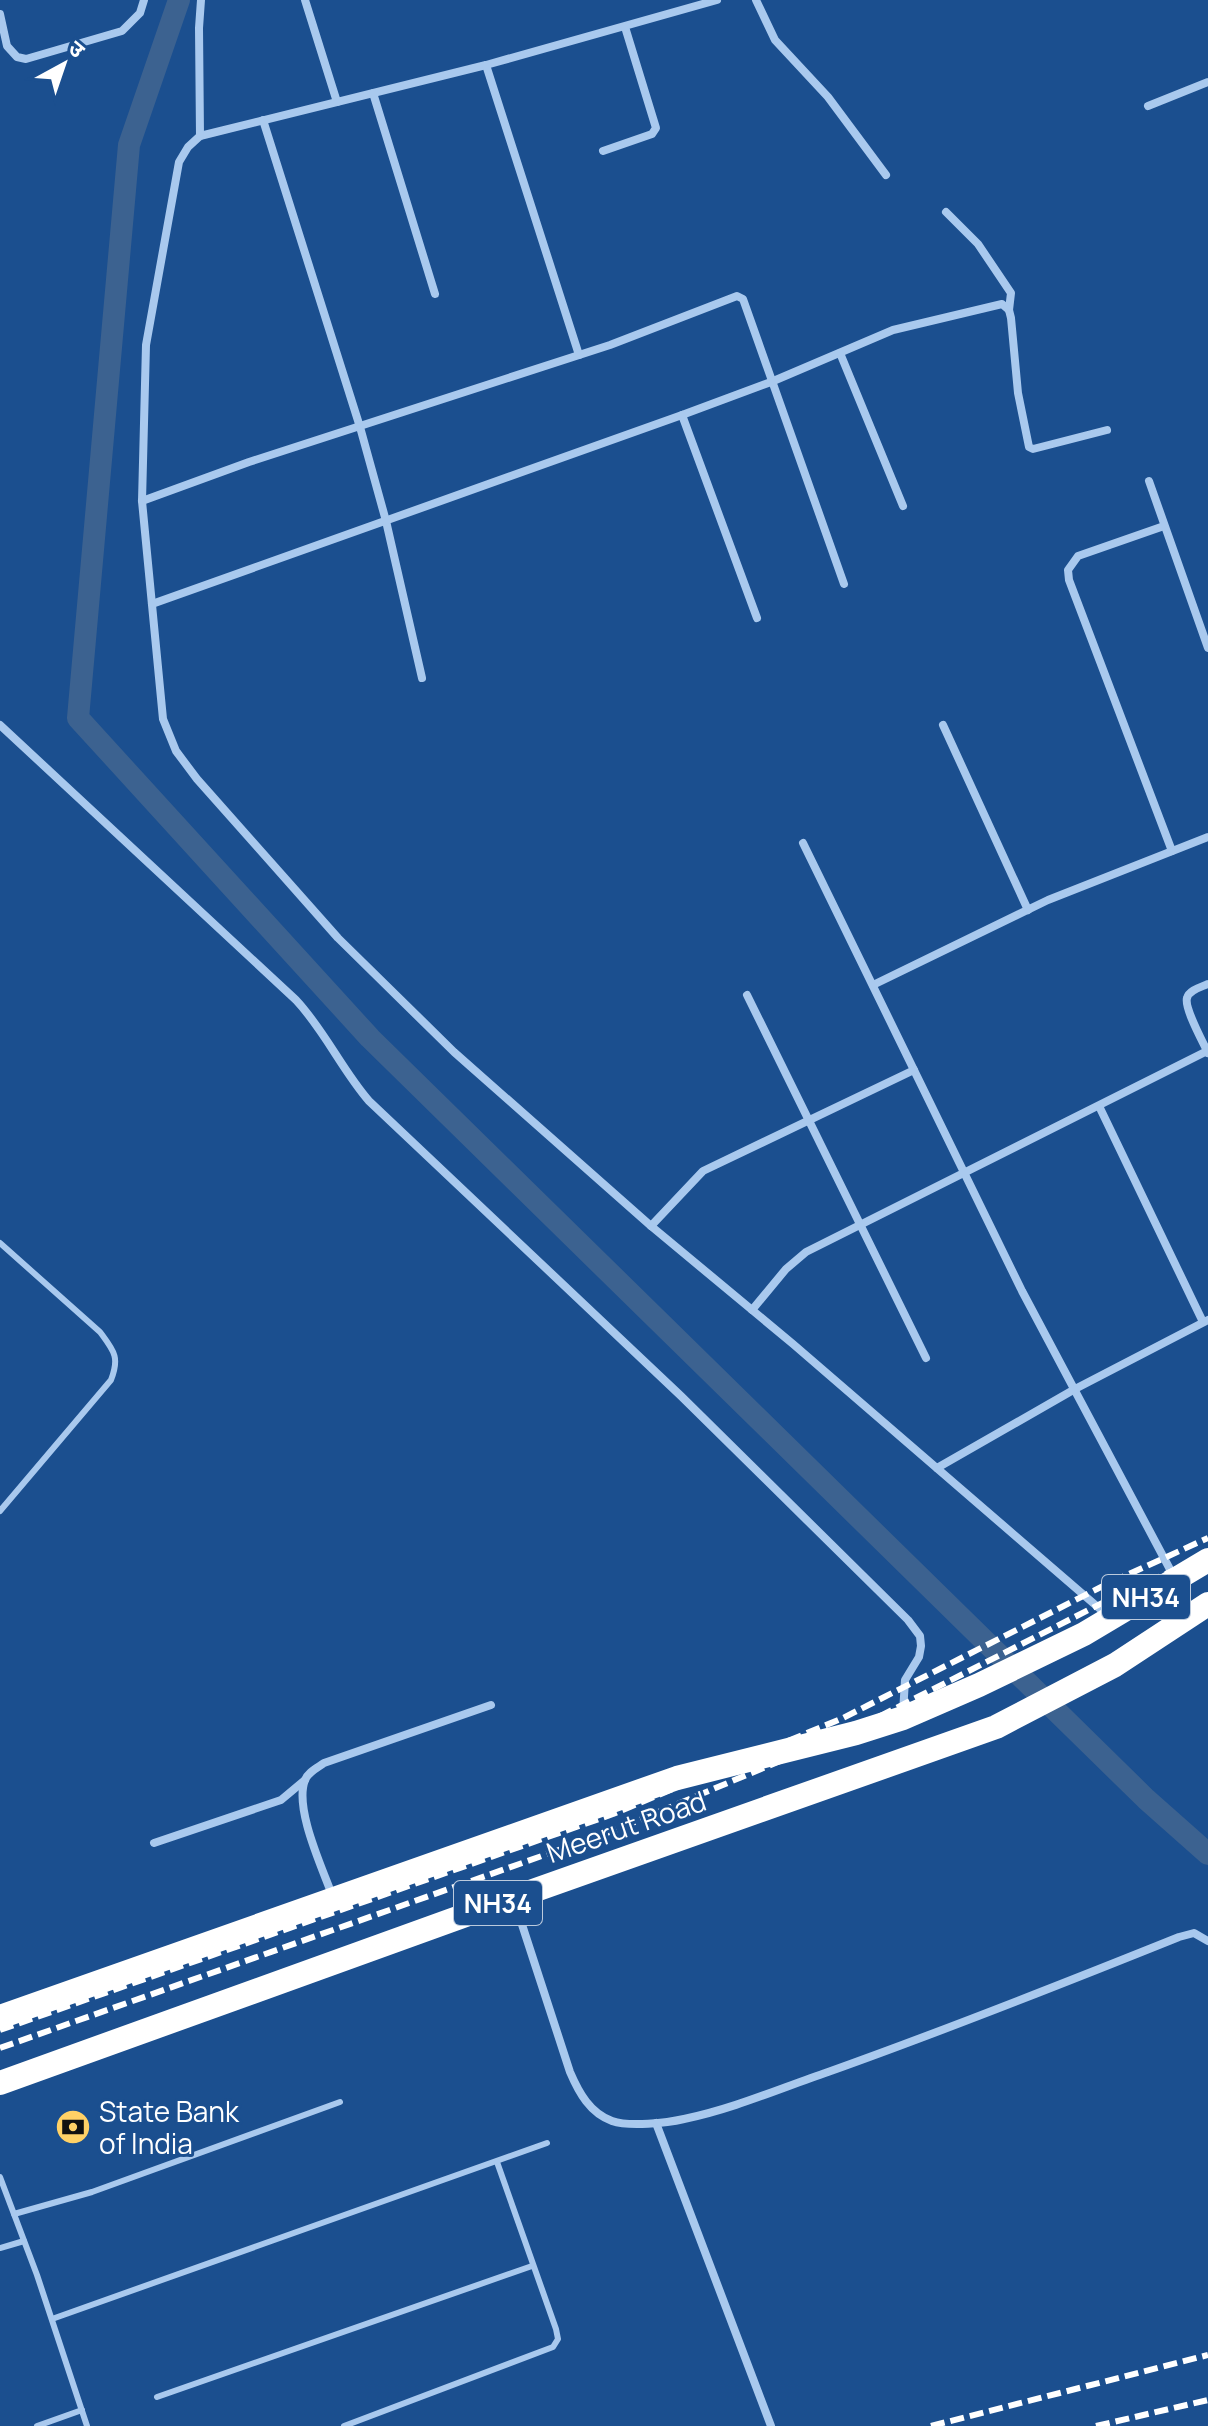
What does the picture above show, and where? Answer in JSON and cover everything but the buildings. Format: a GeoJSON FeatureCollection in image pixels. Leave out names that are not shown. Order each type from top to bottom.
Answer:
{"type":"FeatureCollection","features":[{"type":"Feature","properties":{"kind":"highway","name":"Meerut Road"},"geometry":{"type":"LineString","coordinates":[[0,2017],[677,1778],[856,1733],[903,1718],[1084,1634],[1208,1560]]}},
{"type":"Feature","properties":{"kind":"highway","name":"Meerut Road"},"geometry":{"type":"LineString","coordinates":[[0,2083],[996,1727],[1115,1665],[1208,1604]]}},
{"type":"Feature","properties":{"kind":"street"},"geometry":{"type":"LineString","coordinates":[[0,14],[7,46],[17,57],[26,59],[122,31],[140,13],[144,0]]}},
{"type":"Feature","properties":{"kind":"street"},"geometry":{"type":"LineString","coordinates":[[200,136],[201,0]]}},
{"type":"Feature","properties":{"kind":"street"},"geometry":{"type":"LineString","coordinates":[[305,0],[337,102]]}},
{"type":"Feature","properties":{"kind":"street"},"geometry":{"type":"LineString","coordinates":[[717,0],[486,65],[200,136],[188,147],[179,162],[146,345],[142,501],[163,719],[176,751],[197,779],[338,938],[454,1052],[651,1226],[1111,1618]]}},
{"type":"Feature","properties":{"kind":"street"},"geometry":{"type":"LineString","coordinates":[[756,0],[775,40],[828,97],[886,175]]}},
{"type":"Feature","properties":{"kind":"street"},"geometry":{"type":"LineString","coordinates":[[603,151],[652,134],[656,128],[625,27]]}},
{"type":"Feature","properties":{"kind":"street"},"geometry":{"type":"LineString","coordinates":[[486,65],[579,355]]}},
{"type":"Feature","properties":{"kind":"street"},"geometry":{"type":"LineString","coordinates":[[1148,106],[1208,82]]}},
{"type":"Feature","properties":{"kind":"street"},"geometry":{"type":"LineString","coordinates":[[373,93],[435,294]]}},
{"type":"Feature","properties":{"kind":"street"},"geometry":{"type":"LineString","coordinates":[[263,120],[360,427],[386,521],[422,678]]}},
{"type":"Feature","properties":{"kind":"street"},"geometry":{"type":"LineString","coordinates":[[946,212],[978,244],[1011,293],[1009,310],[1018,393],[1029,447],[1033,449],[1107,430]]}},
{"type":"Feature","properties":{"kind":"street"},"geometry":{"type":"LineString","coordinates":[[142,501],[249,462],[579,355],[737,296],[743,299],[844,584]]}},
{"type":"Feature","properties":{"kind":"street"},"geometry":{"type":"LineString","coordinates":[[152,604],[682,415],[771,382],[904,326],[1002,304],[1009,310]]}},
{"type":"Feature","properties":{"kind":"street"},"geometry":{"type":"LineString","coordinates":[[840,353],[903,506]]}},
{"type":"Feature","properties":{"kind":"street"},"geometry":{"type":"LineString","coordinates":[[682,415],[757,618]]}},
{"type":"Feature","properties":{"kind":"street"},"geometry":{"type":"LineString","coordinates":[[1149,481],[1208,648]]}},
{"type":"Feature","properties":{"kind":"street"},"geometry":{"type":"LineString","coordinates":[[1164,526],[1078,556],[1068,570],[1069,580],[1172,851]]}},
{"type":"Feature","properties":{"kind":"street"},"geometry":{"type":"LineString","coordinates":[[0,725],[296,1000],[312,1017],[351,1080],[369,1101],[670,1385],[908,1620],[920,1636],[921,1646],[919,1657],[905,1680],[903,1718]]}},
{"type":"Feature","properties":{"kind":"street"},"geometry":{"type":"LineString","coordinates":[[943,725],[1028,910]]}},
{"type":"Feature","properties":{"kind":"street"},"geometry":{"type":"LineString","coordinates":[[873,985],[1028,910],[1208,837]]}},
{"type":"Feature","properties":{"kind":"street"},"geometry":{"type":"LineString","coordinates":[[803,843],[1022,1291],[1175,1580]]}},
{"type":"Feature","properties":{"kind":"street"},"geometry":{"type":"LineString","coordinates":[[752,1310],[797,1259],[1208,1052],[1187,1006],[1187,997],[1192,991],[1208,984]]}},
{"type":"Feature","properties":{"kind":"street"},"geometry":{"type":"LineString","coordinates":[[747,995],[926,1358]]}},
{"type":"Feature","properties":{"kind":"street"},"geometry":{"type":"LineString","coordinates":[[651,1226],[703,1171],[914,1070]]}},
{"type":"Feature","properties":{"kind":"street"},"geometry":{"type":"LineString","coordinates":[[937,1468],[1075,1389],[1206,1321],[1099,1106]]}},
{"type":"Feature","properties":{"kind":"street"},"geometry":{"type":"LineString","coordinates":[[154,1843],[281,1800],[312,1770],[324,1763],[491,1705]]}},
{"type":"Feature","properties":{"kind":"street"},"geometry":{"type":"LineString","coordinates":[[305,1780],[305,1818],[334,1900]]}},
{"type":"Feature","properties":{"kind":"street"},"geometry":{"type":"LineString","coordinates":[[513,1898],[570,2072],[581,2096],[594,2110],[613,2122],[683,2120],[727,2107],[940,2033],[1179,1937],[1194,1933],[1208,1941]]}},
{"type":"Feature","properties":{"kind":"street"},"geometry":{"type":"LineString","coordinates":[[656,2123],[771,2426]]}},
{"type":"Feature","properties":{"kind":"lane"},"geometry":{"type":"LineString","coordinates":[[0,1243],[100,1332],[113,1350],[117,1365],[111,1380],[0,1511]]}},
{"type":"Feature","properties":{"kind":"lane"},"geometry":{"type":"LineString","coordinates":[[14,2214],[92,2192],[340,2102]]}},
{"type":"Feature","properties":{"kind":"lane"},"geometry":{"type":"LineString","coordinates":[[52,2319],[547,2143]]}},
{"type":"Feature","properties":{"kind":"lane"},"geometry":{"type":"LineString","coordinates":[[344,2426],[553,2347],[558,2339],[497,2162]]}},
{"type":"Feature","properties":{"kind":"lane"},"geometry":{"type":"LineString","coordinates":[[0,2177],[87,2426]]}},
{"type":"Feature","properties":{"kind":"lane"},"geometry":{"type":"LineString","coordinates":[[0,2248],[24,2241]]}},
{"type":"Feature","properties":{"kind":"lane"},"geometry":{"type":"LineString","coordinates":[[157,2397],[532,2266]]}},
{"type":"Feature","properties":{"kind":"lane"},"geometry":{"type":"LineString","coordinates":[[37,2426],[82,2410]]}},
{"type":"Feature","properties":{"kind":"waterway"},"geometry":{"type":"LineString","coordinates":[[179,0],[129,145],[78,718],[370,1038],[1146,1799],[1208,1854]]}},
{"type":"Feature","properties":{"kind":"railway"},"geometry":{"type":"LineString","coordinates":[[0,2030],[613,1814],[843,1718],[1105,1585],[1208,1538]]}},
{"type":"Feature","properties":{"kind":"railway"},"geometry":{"type":"LineString","coordinates":[[0,2048],[618,1829],[849,1732],[1112,1598],[1208,1555]]}},
{"type":"Feature","properties":{"kind":"railway"},"geometry":{"type":"LineString","coordinates":[[931,2426],[1208,2355]]}},
{"type":"Feature","properties":{"kind":"railway"},"geometry":{"type":"LineString","coordinates":[[1096,2426],[1208,2400]]}},
{"type":"Feature","properties":{"kind":"place","name":"State Bank of India"},"geometry":{"type":"Point","coordinates":[73,2127]}}]}
